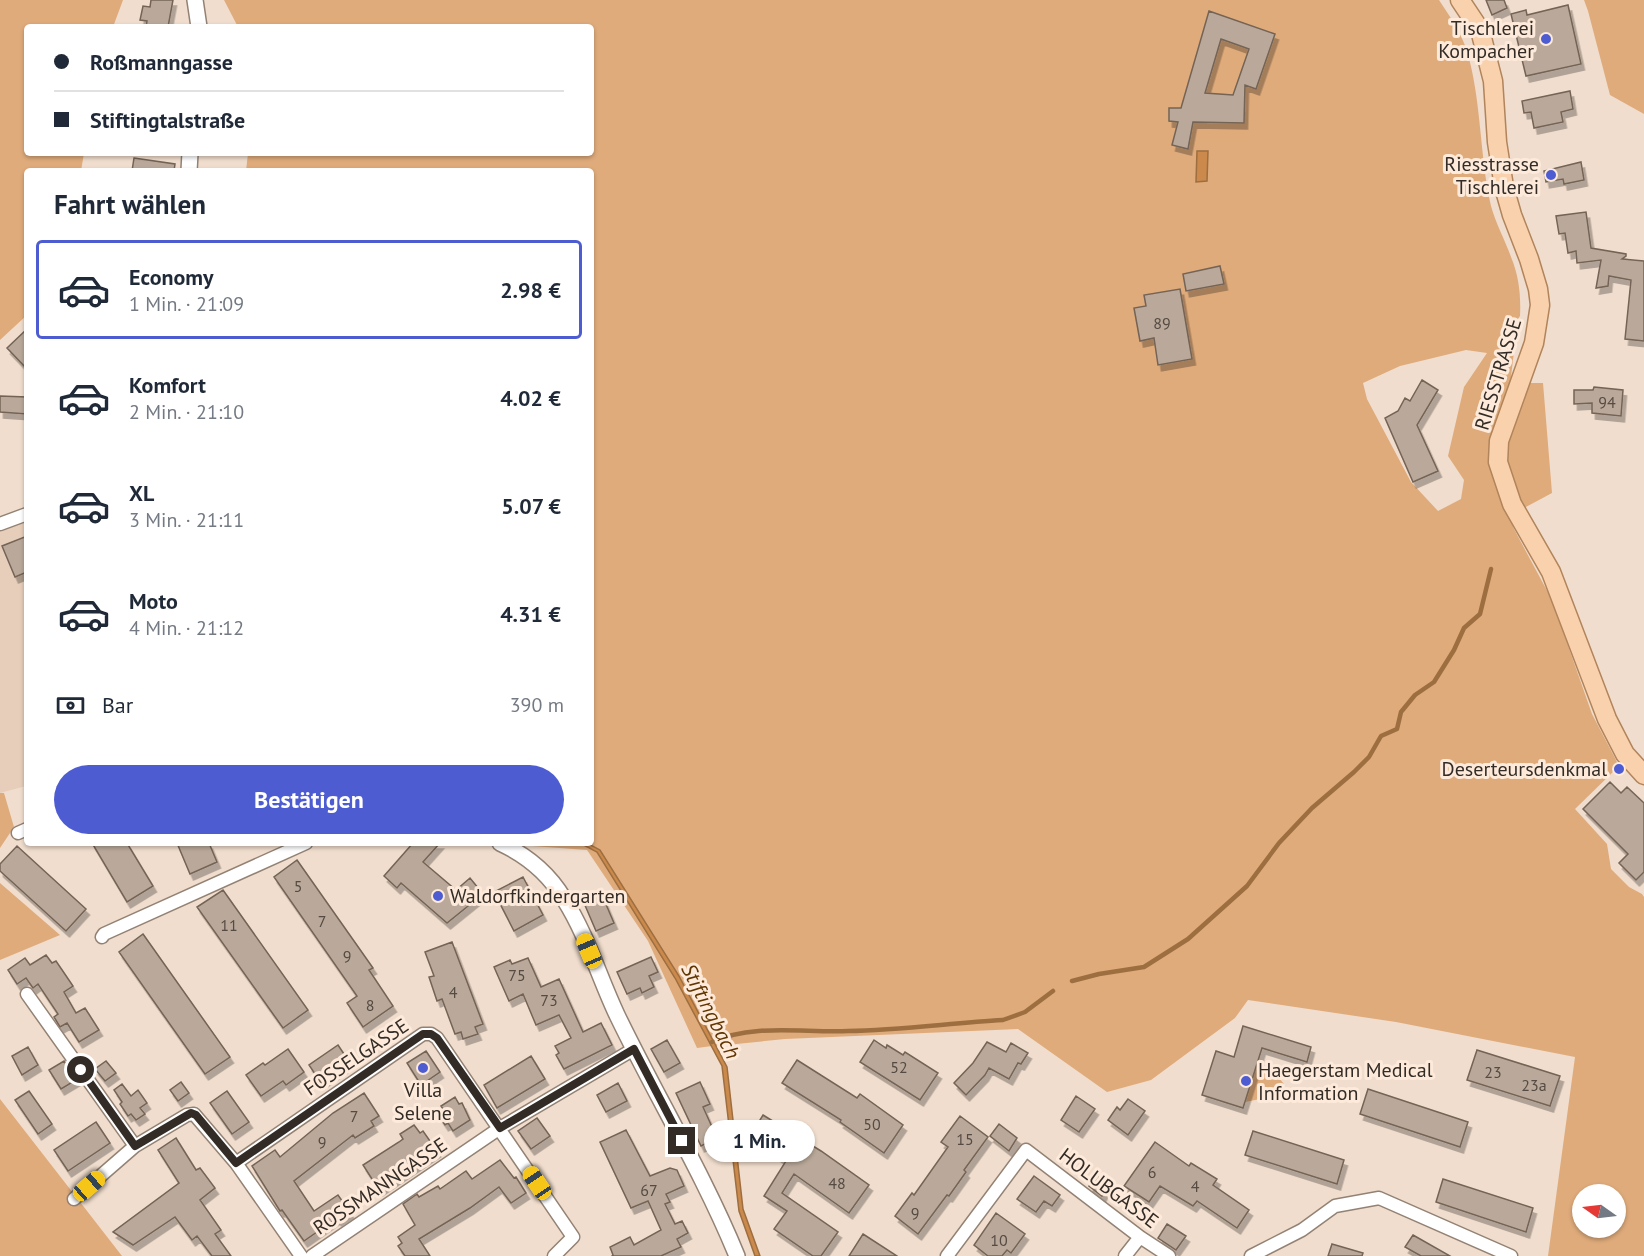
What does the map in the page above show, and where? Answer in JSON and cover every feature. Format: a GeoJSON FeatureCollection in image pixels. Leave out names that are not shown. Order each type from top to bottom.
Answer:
{"type":"FeatureCollection","features":[{"type":"Feature","properties":{"kind":"main road","name":"RIESSTRASSE"},"geometry":{"type":"LineString","coordinates":[[1460,0],[1480,30],[1492,81],[1497,142],[1504,187],[1529,259],[1540,304],[1534,343],[1499,441],[1498,462],[1512,504],[1551,572],[1607,719],[1625,754],[1644,776]]}},
{"type":"Feature","properties":{"kind":"street"},"geometry":{"type":"LineString","coordinates":[[195,0],[199,24]]}},
{"type":"Feature","properties":{"kind":"street"},"geometry":{"type":"LineString","coordinates":[[0,524],[24,515]]}},
{"type":"Feature","properties":{"kind":"street"},"geometry":{"type":"LineString","coordinates":[[102,938],[104,934],[299,846]]}},
{"type":"Feature","properties":{"kind":"street"},"geometry":{"type":"LineString","coordinates":[[505,846],[538,866],[564,898],[634,1049],[712,1199],[737,1256]]}},
{"type":"Feature","properties":{"kind":"street"},"geometry":{"type":"LineString","coordinates":[[27,994],[135,1146]]}},
{"type":"Feature","properties":{"kind":"street","name":"FOSSELGASSE"},"geometry":{"type":"LineString","coordinates":[[236,1163],[427,1033],[437,1038],[500,1128]]}},
{"type":"Feature","properties":{"kind":"street","name":"ROSSMANNGASSE"},"geometry":{"type":"LineString","coordinates":[[312,1256],[500,1128],[634,1049]]}},
{"type":"Feature","properties":{"kind":"street","name":"ROSSMANNGASSE"},"geometry":{"type":"LineString","coordinates":[[74,1199],[135,1146],[191,1113],[196,1115],[236,1163],[301,1256]]}},
{"type":"Feature","properties":{"kind":"street"},"geometry":{"type":"LineString","coordinates":[[500,1128],[573,1237],[554,1256]]}},
{"type":"Feature","properties":{"kind":"street","name":"HOLUBGASSE"},"geometry":{"type":"LineString","coordinates":[[947,1256],[1026,1150],[1140,1237],[1170,1256]]}},
{"type":"Feature","properties":{"kind":"street"},"geometry":{"type":"LineString","coordinates":[[1251,1256],[1302,1230],[1335,1206],[1379,1198],[1511,1256]]}},
{"type":"Feature","properties":{"kind":"street"},"geometry":{"type":"LineString","coordinates":[[1125,1256],[1140,1237]]}},
{"type":"Feature","properties":{"kind":"shaded area"},"geometry":{"type":"Polygon","coordinates":[[[0,0],[123,0],[114,24],[24,24],[24,156],[84,156],[82,168],[24,168],[24,318],[0,340],[0,0]]]}},
{"type":"Feature","properties":{"kind":"shaded area"},"geometry":{"type":"Polygon","coordinates":[[[224,0],[1439,0],[1466,48],[1475,87],[1491,206],[1514,264],[1519,286],[1520,316],[1498,483],[1514,529],[1552,600],[1592,714],[1617,762],[1616,769],[1575,809],[1607,844],[1611,869],[1629,887],[1644,897],[1644,1256],[1548,1256],[1575,1057],[1396,1022],[1248,1000],[1235,1018],[1151,1080],[1107,1092],[1018,1029],[785,1039],[716,1046],[679,976],[600,850],[593,846],[594,168],[246,168],[248,156],[594,156],[594,24],[236,24],[224,0]],[[1466,350],[1400,366],[1363,383],[1367,399],[1411,482],[1438,511],[1461,499],[1464,480],[1448,456],[1464,387],[1487,353],[1466,350]]]}},
{"type":"Feature","properties":{"kind":"shaded area"},"geometry":{"type":"Polygon","coordinates":[[[1584,0],[1644,0],[1644,114],[1610,95],[1584,0]]]}},
{"type":"Feature","properties":{"kind":"shaded area"},"geometry":{"type":"Polygon","coordinates":[[[1197,151],[1208,151],[1207,181],[1196,182],[1197,151]]]}},
{"type":"Feature","properties":{"kind":"shaded area"},"geometry":{"type":"Polygon","coordinates":[[[1529,383],[1543,383],[1552,493],[1522,509],[1510,475],[1506,454],[1512,422],[1529,383]]]}},
{"type":"Feature","properties":{"kind":"shaded area"},"geometry":{"type":"Polygon","coordinates":[[[24,515],[24,787],[0,793],[0,527],[24,515]]]}},
{"type":"Feature","properties":{"kind":"shaded area"},"geometry":{"type":"Polygon","coordinates":[[[0,793],[4,793],[14,827],[0,848],[0,793]]]}},
{"type":"Feature","properties":{"kind":"shaded area"},"geometry":{"type":"Polygon","coordinates":[[[532,846],[586,846],[597,852],[675,978],[712,1046],[697,1048],[648,941],[587,850],[532,846]]]}},
{"type":"Feature","properties":{"kind":"shaded area","name":"Stiftingbach"},"geometry":{"type":"Polygon","coordinates":[[[586,846],[593,846],[600,850],[679,976],[727,1067],[743,1209],[760,1256],[755,1256],[739,1211],[722,1066],[675,978],[597,852],[586,846]]]}},
{"type":"Feature","properties":{"kind":"shaded area"},"geometry":{"type":"Polygon","coordinates":[[[0,883],[60,935],[0,960],[0,883]]]}},
{"type":"Feature","properties":{"kind":"shaded area"},"geometry":{"type":"Polygon","coordinates":[[[1257,1063],[1271,1068],[1284,1084],[1260,1099],[1245,1102],[1257,1063]]]}},
{"type":"Feature","properties":{"kind":"shaded area"},"geometry":{"type":"Polygon","coordinates":[[[0,1099],[122,1256],[0,1256],[0,1099]]]}},
{"type":"Feature","properties":{"kind":"building"},"geometry":{"type":"Polygon","coordinates":[[[151,0],[173,0],[169,24],[146,24],[147,21],[140,20],[143,6],[150,7],[151,0]]]}},
{"type":"Feature","properties":{"kind":"building"},"geometry":{"type":"Polygon","coordinates":[[[1486,0],[1504,0],[1507,8],[1492,15],[1486,0]]]}},
{"type":"Feature","properties":{"kind":"building","name":"Tischlerei Kompacher"},"geometry":{"type":"Polygon","coordinates":[[[1568,5],[1581,64],[1526,76],[1511,14],[1526,10],[1527,15],[1568,5]]]}},
{"type":"Feature","properties":{"kind":"building"},"geometry":{"type":"Polygon","coordinates":[[[1209,11],[1275,34],[1256,89],[1245,85],[1244,123],[1193,122],[1188,149],[1172,145],[1178,122],[1169,121],[1169,108],[1181,108],[1209,11]],[[1221,39],[1205,93],[1233,95],[1249,49],[1221,39]]]}},
{"type":"Feature","properties":{"kind":"building"},"geometry":{"type":"Polygon","coordinates":[[[1570,91],[1573,109],[1561,112],[1563,122],[1534,128],[1531,112],[1524,113],[1522,101],[1570,91]]]}},
{"type":"Feature","properties":{"kind":"building"},"geometry":{"type":"Polygon","coordinates":[[[134,158],[175,164],[174,168],[132,168],[134,158]]]}},
{"type":"Feature","properties":{"kind":"building"},"geometry":{"type":"Polygon","coordinates":[[[1581,162],[1584,180],[1564,184],[1563,179],[1546,182],[1544,171],[1581,162]]]}},
{"type":"Feature","properties":{"kind":"building"},"geometry":{"type":"Polygon","coordinates":[[[1586,212],[1591,248],[1626,254],[1622,259],[1644,261],[1644,341],[1625,339],[1631,280],[1609,276],[1608,286],[1596,288],[1601,260],[1577,263],[1576,251],[1568,253],[1565,233],[1559,234],[1556,216],[1586,212]]]}},
{"type":"Feature","properties":{"kind":"building"},"geometry":{"type":"Polygon","coordinates":[[[1220,266],[1224,284],[1186,291],[1183,274],[1220,266]]]}},
{"type":"Feature","properties":{"kind":"building"},"geometry":{"type":"Polygon","coordinates":[[[1180,289],[1192,359],[1158,365],[1154,338],[1140,341],[1134,308],[1146,306],[1144,295],[1180,289]]]}},
{"type":"Feature","properties":{"kind":"building"},"geometry":{"type":"Polygon","coordinates":[[[24,332],[24,366],[7,348],[24,332]]]}},
{"type":"Feature","properties":{"kind":"building"},"geometry":{"type":"Polygon","coordinates":[[[1422,380],[1438,390],[1417,425],[1438,471],[1413,482],[1385,418],[1398,411],[1405,398],[1410,401],[1422,380]]]}},
{"type":"Feature","properties":{"kind":"building"},"geometry":{"type":"Polygon","coordinates":[[[1594,387],[1623,390],[1621,416],[1592,413],[1592,403],[1574,404],[1574,390],[1593,390],[1594,387]]]}},
{"type":"Feature","properties":{"kind":"building"},"geometry":{"type":"Polygon","coordinates":[[[0,396],[24,397],[24,414],[0,412],[0,396]]]}},
{"type":"Feature","properties":{"kind":"building"},"geometry":{"type":"Polygon","coordinates":[[[24,537],[24,573],[15,577],[2,546],[24,537]]]}},
{"type":"Feature","properties":{"kind":"building"},"geometry":{"type":"Polygon","coordinates":[[[1610,782],[1621,793],[1627,787],[1644,803],[1644,872],[1636,880],[1619,863],[1628,854],[1583,809],[1610,782]]]}},
{"type":"Feature","properties":{"kind":"building"},"geometry":{"type":"Polygon","coordinates":[[[17,846],[86,909],[66,931],[0,871],[0,864],[17,846]]]}},
{"type":"Feature","properties":{"kind":"building"},"geometry":{"type":"Polygon","coordinates":[[[94,846],[129,846],[153,886],[127,902],[94,846]]]}},
{"type":"Feature","properties":{"kind":"building"},"geometry":{"type":"Polygon","coordinates":[[[178,846],[210,846],[217,862],[190,874],[178,846]]]}},
{"type":"Feature","properties":{"kind":"building"},"geometry":{"type":"Polygon","coordinates":[[[410,846],[437,846],[423,862],[456,890],[470,878],[483,894],[447,923],[401,883],[397,888],[384,876],[410,846]]]}},
{"type":"Feature","properties":{"kind":"building"},"geometry":{"type":"Polygon","coordinates":[[[297,860],[373,968],[369,970],[393,1006],[363,1027],[347,1003],[357,996],[274,877],[297,860]]]}},
{"type":"Feature","properties":{"kind":"building"},"geometry":{"type":"Polygon","coordinates":[[[523,877],[543,915],[514,931],[494,892],[523,877]]]}},
{"type":"Feature","properties":{"kind":"building"},"geometry":{"type":"Polygon","coordinates":[[[223,890],[308,1010],[283,1028],[197,907],[223,890]]]}},
{"type":"Feature","properties":{"kind":"building"},"geometry":{"type":"Polygon","coordinates":[[[602,895],[614,923],[596,931],[584,903],[602,895]]]}},
{"type":"Feature","properties":{"kind":"building"},"geometry":{"type":"Polygon","coordinates":[[[143,934],[230,1057],[205,1074],[119,952],[143,934]]]}},
{"type":"Feature","properties":{"kind":"building"},"geometry":{"type":"Polygon","coordinates":[[[452,942],[483,1024],[475,1027],[478,1034],[463,1039],[461,1032],[455,1034],[442,999],[437,1001],[429,977],[434,976],[425,952],[452,942]]]}},
{"type":"Feature","properties":{"kind":"building"},"geometry":{"type":"Polygon","coordinates":[[[46,955],[52,963],[56,961],[73,986],[64,992],[76,1013],[85,1008],[99,1030],[79,1042],[67,1023],[60,1027],[54,1017],[58,1014],[38,984],[33,988],[26,978],[17,984],[8,970],[25,958],[30,965],[46,955]]]}},
{"type":"Feature","properties":{"kind":"building"},"geometry":{"type":"Polygon","coordinates":[[[651,957],[658,972],[649,976],[654,987],[642,993],[640,988],[627,994],[617,972],[651,957]]]}},
{"type":"Feature","properties":{"kind":"building"},"geometry":{"type":"Polygon","coordinates":[[[528,958],[541,987],[559,979],[583,1032],[601,1023],[612,1045],[564,1069],[556,1055],[559,1053],[555,1046],[571,1038],[559,1015],[536,1025],[523,994],[509,1001],[494,967],[510,960],[512,964],[528,958]]]}},
{"type":"Feature","properties":{"kind":"building"},"geometry":{"type":"Polygon","coordinates":[[[1243,1026],[1311,1047],[1307,1062],[1262,1048],[1243,1108],[1202,1095],[1216,1051],[1234,1057],[1243,1026]]]}},
{"type":"Feature","properties":{"kind":"building"},"geometry":{"type":"Polygon","coordinates":[[[667,1040],[680,1063],[664,1072],[651,1049],[667,1040]]]}},
{"type":"Feature","properties":{"kind":"building"},"geometry":{"type":"Polygon","coordinates":[[[874,1040],[903,1055],[905,1052],[938,1073],[920,1100],[860,1062],[874,1040]]]}},
{"type":"Feature","properties":{"kind":"building"},"geometry":{"type":"Polygon","coordinates":[[[987,1042],[1006,1052],[1011,1043],[1028,1053],[1021,1064],[1018,1063],[1009,1079],[989,1068],[966,1095],[954,1083],[973,1063],[987,1042]]]}},
{"type":"Feature","properties":{"kind":"building"},"geometry":{"type":"Polygon","coordinates":[[[338,1045],[350,1063],[321,1083],[309,1065],[338,1045]]]}},
{"type":"Feature","properties":{"kind":"building"},"geometry":{"type":"Polygon","coordinates":[[[28,1047],[38,1065],[22,1075],[12,1056],[28,1047]]]}},
{"type":"Feature","properties":{"kind":"building"},"geometry":{"type":"Polygon","coordinates":[[[288,1049],[304,1072],[286,1085],[283,1081],[261,1096],[246,1075],[288,1049]]]}},
{"type":"Feature","properties":{"kind":"building"},"geometry":{"type":"Polygon","coordinates":[[[1477,1050],[1560,1076],[1550,1106],[1467,1080],[1477,1050]]]}},
{"type":"Feature","properties":{"kind":"building","name":"Villa Selene"},"geometry":{"type":"Polygon","coordinates":[[[426,1051],[440,1072],[421,1085],[407,1063],[426,1051]]]}},
{"type":"Feature","properties":{"kind":"building"},"geometry":{"type":"Polygon","coordinates":[[[531,1056],[545,1079],[497,1108],[484,1085],[531,1056]]]}},
{"type":"Feature","properties":{"kind":"building"},"geometry":{"type":"Polygon","coordinates":[[[797,1060],[857,1098],[860,1094],[903,1125],[884,1153],[840,1122],[841,1120],[782,1083],[797,1060]]]}},
{"type":"Feature","properties":{"kind":"building"},"geometry":{"type":"Polygon","coordinates":[[[64,1061],[76,1080],[61,1089],[49,1070],[64,1061]]]}},
{"type":"Feature","properties":{"kind":"building"},"geometry":{"type":"Polygon","coordinates":[[[106,1061],[116,1073],[105,1081],[95,1069],[106,1061]]]}},
{"type":"Feature","properties":{"kind":"building"},"geometry":{"type":"Polygon","coordinates":[[[181,1082],[189,1093],[178,1101],[170,1090],[181,1082]]]}},
{"type":"Feature","properties":{"kind":"building"},"geometry":{"type":"Polygon","coordinates":[[[700,1082],[710,1104],[703,1107],[717,1138],[701,1146],[676,1093],[700,1082]]]}},
{"type":"Feature","properties":{"kind":"building"},"geometry":{"type":"Polygon","coordinates":[[[618,1083],[627,1101],[606,1112],[597,1095],[618,1083]]]}},
{"type":"Feature","properties":{"kind":"building"},"geometry":{"type":"Polygon","coordinates":[[[122,1084],[131,1096],[138,1090],[147,1103],[140,1108],[145,1114],[136,1120],[131,1114],[128,1116],[114,1090],[122,1084]]]}},
{"type":"Feature","properties":{"kind":"building"},"geometry":{"type":"Polygon","coordinates":[[[1368,1089],[1468,1122],[1460,1147],[1360,1114],[1368,1089]]]}},
{"type":"Feature","properties":{"kind":"building"},"geometry":{"type":"Polygon","coordinates":[[[29,1091],[52,1124],[38,1134],[15,1100],[29,1091]]]}},
{"type":"Feature","properties":{"kind":"building"},"geometry":{"type":"Polygon","coordinates":[[[227,1091],[249,1122],[232,1134],[210,1103],[227,1091]]]}},
{"type":"Feature","properties":{"kind":"building"},"geometry":{"type":"Polygon","coordinates":[[[364,1093],[379,1116],[371,1121],[374,1126],[355,1138],[353,1135],[294,1181],[314,1211],[338,1195],[350,1212],[338,1220],[337,1218],[304,1241],[282,1210],[280,1211],[252,1166],[275,1150],[280,1157],[333,1113],[364,1093]]]}},
{"type":"Feature","properties":{"kind":"building"},"geometry":{"type":"Polygon","coordinates":[[[1076,1096],[1095,1109],[1079,1132],[1061,1120],[1076,1096]]]}},
{"type":"Feature","properties":{"kind":"building"},"geometry":{"type":"Polygon","coordinates":[[[455,1097],[459,1104],[462,1103],[470,1120],[453,1131],[448,1123],[445,1125],[439,1116],[445,1112],[441,1106],[455,1097]]]}},
{"type":"Feature","properties":{"kind":"building"},"geometry":{"type":"Polygon","coordinates":[[[1128,1099],[1145,1111],[1128,1135],[1108,1120],[1117,1107],[1120,1110],[1128,1099]]]}},
{"type":"Feature","properties":{"kind":"building"},"geometry":{"type":"Polygon","coordinates":[[[763,1115],[821,1151],[869,1185],[849,1213],[794,1174],[782,1193],[838,1232],[821,1256],[813,1256],[774,1229],[787,1211],[764,1196],[786,1161],[749,1138],[763,1115]]]}},
{"type":"Feature","properties":{"kind":"building"},"geometry":{"type":"Polygon","coordinates":[[[960,1116],[988,1137],[964,1170],[966,1172],[949,1196],[947,1195],[918,1234],[895,1216],[912,1193],[914,1195],[948,1147],[941,1142],[960,1116]]]}},
{"type":"Feature","properties":{"kind":"building"},"geometry":{"type":"Polygon","coordinates":[[[537,1118],[550,1136],[531,1149],[518,1131],[537,1118]]]}},
{"type":"Feature","properties":{"kind":"building"},"geometry":{"type":"Polygon","coordinates":[[[96,1122],[110,1143],[68,1171],[54,1150],[96,1122]]]}},
{"type":"Feature","properties":{"kind":"building"},"geometry":{"type":"Polygon","coordinates":[[[999,1124],[1017,1138],[1009,1151],[990,1136],[999,1124]]]}},
{"type":"Feature","properties":{"kind":"building"},"geometry":{"type":"Polygon","coordinates":[[[414,1125],[420,1133],[423,1131],[437,1151],[379,1190],[363,1165],[403,1139],[400,1134],[414,1125]]]}},
{"type":"Feature","properties":{"kind":"building"},"geometry":{"type":"Polygon","coordinates":[[[626,1130],[650,1176],[670,1168],[677,1170],[684,1186],[666,1194],[670,1202],[665,1204],[675,1224],[682,1221],[688,1233],[677,1239],[681,1247],[661,1256],[612,1256],[610,1247],[630,1237],[634,1245],[661,1230],[648,1201],[631,1208],[600,1142],[626,1130]]]}},
{"type":"Feature","properties":{"kind":"building"},"geometry":{"type":"Polygon","coordinates":[[[1253,1131],[1344,1160],[1337,1184],[1245,1155],[1253,1131]]]}},
{"type":"Feature","properties":{"kind":"building"},"geometry":{"type":"Polygon","coordinates":[[[176,1138],[196,1170],[200,1168],[215,1188],[200,1200],[221,1230],[215,1234],[231,1256],[212,1256],[197,1236],[192,1240],[175,1217],[133,1245],[113,1232],[179,1183],[158,1150],[176,1138]]]}},
{"type":"Feature","properties":{"kind":"building"},"geometry":{"type":"Polygon","coordinates":[[[1155,1142],[1189,1166],[1191,1163],[1217,1179],[1213,1185],[1249,1210],[1237,1228],[1197,1201],[1193,1206],[1160,1186],[1149,1202],[1124,1186],[1155,1142]]]}},
{"type":"Feature","properties":{"kind":"building"},"geometry":{"type":"Polygon","coordinates":[[[500,1160],[514,1178],[516,1177],[526,1193],[511,1203],[499,1187],[470,1208],[419,1239],[430,1256],[405,1256],[398,1246],[402,1243],[398,1237],[415,1225],[403,1204],[417,1194],[419,1197],[438,1186],[440,1189],[466,1171],[472,1179],[500,1160]]]}},
{"type":"Feature","properties":{"kind":"building"},"geometry":{"type":"Polygon","coordinates":[[[1034,1176],[1060,1195],[1052,1206],[1044,1201],[1036,1212],[1017,1199],[1034,1176]]]}},
{"type":"Feature","properties":{"kind":"building"},"geometry":{"type":"Polygon","coordinates":[[[1097,1176],[1108,1184],[1102,1196],[1089,1186],[1097,1176]]]}},
{"type":"Feature","properties":{"kind":"building"},"geometry":{"type":"Polygon","coordinates":[[[1443,1179],[1533,1208],[1526,1232],[1436,1202],[1443,1179]]]}},
{"type":"Feature","properties":{"kind":"building"},"geometry":{"type":"Polygon","coordinates":[[[996,1213],[1025,1234],[1011,1253],[1007,1250],[1002,1256],[988,1256],[974,1245],[996,1213]]]}},
{"type":"Feature","properties":{"kind":"building"},"geometry":{"type":"Polygon","coordinates":[[[1167,1224],[1186,1236],[1176,1250],[1158,1238],[1167,1224]]]}},
{"type":"Feature","properties":{"kind":"building"},"geometry":{"type":"Polygon","coordinates":[[[863,1234],[897,1256],[849,1256],[863,1234]]]}},
{"type":"Feature","properties":{"kind":"building"},"geometry":{"type":"Polygon","coordinates":[[[1413,1235],[1450,1256],[1421,1256],[1405,1247],[1413,1235]]]}},
{"type":"Feature","properties":{"kind":"building"},"geometry":{"type":"Polygon","coordinates":[[[1332,1244],[1363,1253],[1362,1256],[1328,1256],[1332,1244]]]}},
{"type":"Feature","properties":{"kind":"waterway"},"geometry":{"type":"LineString","coordinates":[[1072,981],[1144,967],[1188,939],[1247,886],[1279,843],[1312,808],[1369,757],[1381,736],[1397,729],[1401,712],[1415,695],[1434,682],[1454,650],[1464,628],[1480,614],[1491,569]]}},
{"type":"Feature","properties":{"kind":"waterway"},"geometry":{"type":"LineString","coordinates":[[712,1042],[728,1036],[761,1031],[867,1030],[1003,1020],[1025,1012],[1053,991]]}},
{"type":"Feature","properties":{"kind":"place","name":"Tischlerei Kompacher"},"geometry":{"type":"Point","coordinates":[1546,39]}},
{"type":"Feature","properties":{"kind":"place","name":"Riesstrasse Tischlerei"},"geometry":{"type":"Point","coordinates":[1551,175]}},
{"type":"Feature","properties":{"kind":"place","name":"Deserteursdenkmal"},"geometry":{"type":"Point","coordinates":[1619,769]}},
{"type":"Feature","properties":{"kind":"place","name":"Waldorfkindergarten"},"geometry":{"type":"Point","coordinates":[438,896]}},
{"type":"Feature","properties":{"kind":"place","name":"Villa Selene"},"geometry":{"type":"Point","coordinates":[423,1068]}},
{"type":"Feature","properties":{"kind":"place","name":"Haegerstam Medical Information"},"geometry":{"type":"Point","coordinates":[1246,1081]}},
{"type":"Feature","properties":{"kind":"route"},"geometry":{"type":"LineString","coordinates":[[81,1070],[135,1146],[191,1113],[196,1115],[236,1163],[423,1034],[431,1034],[437,1038],[500,1128],[634,1049],[682,1141]]}}]}
